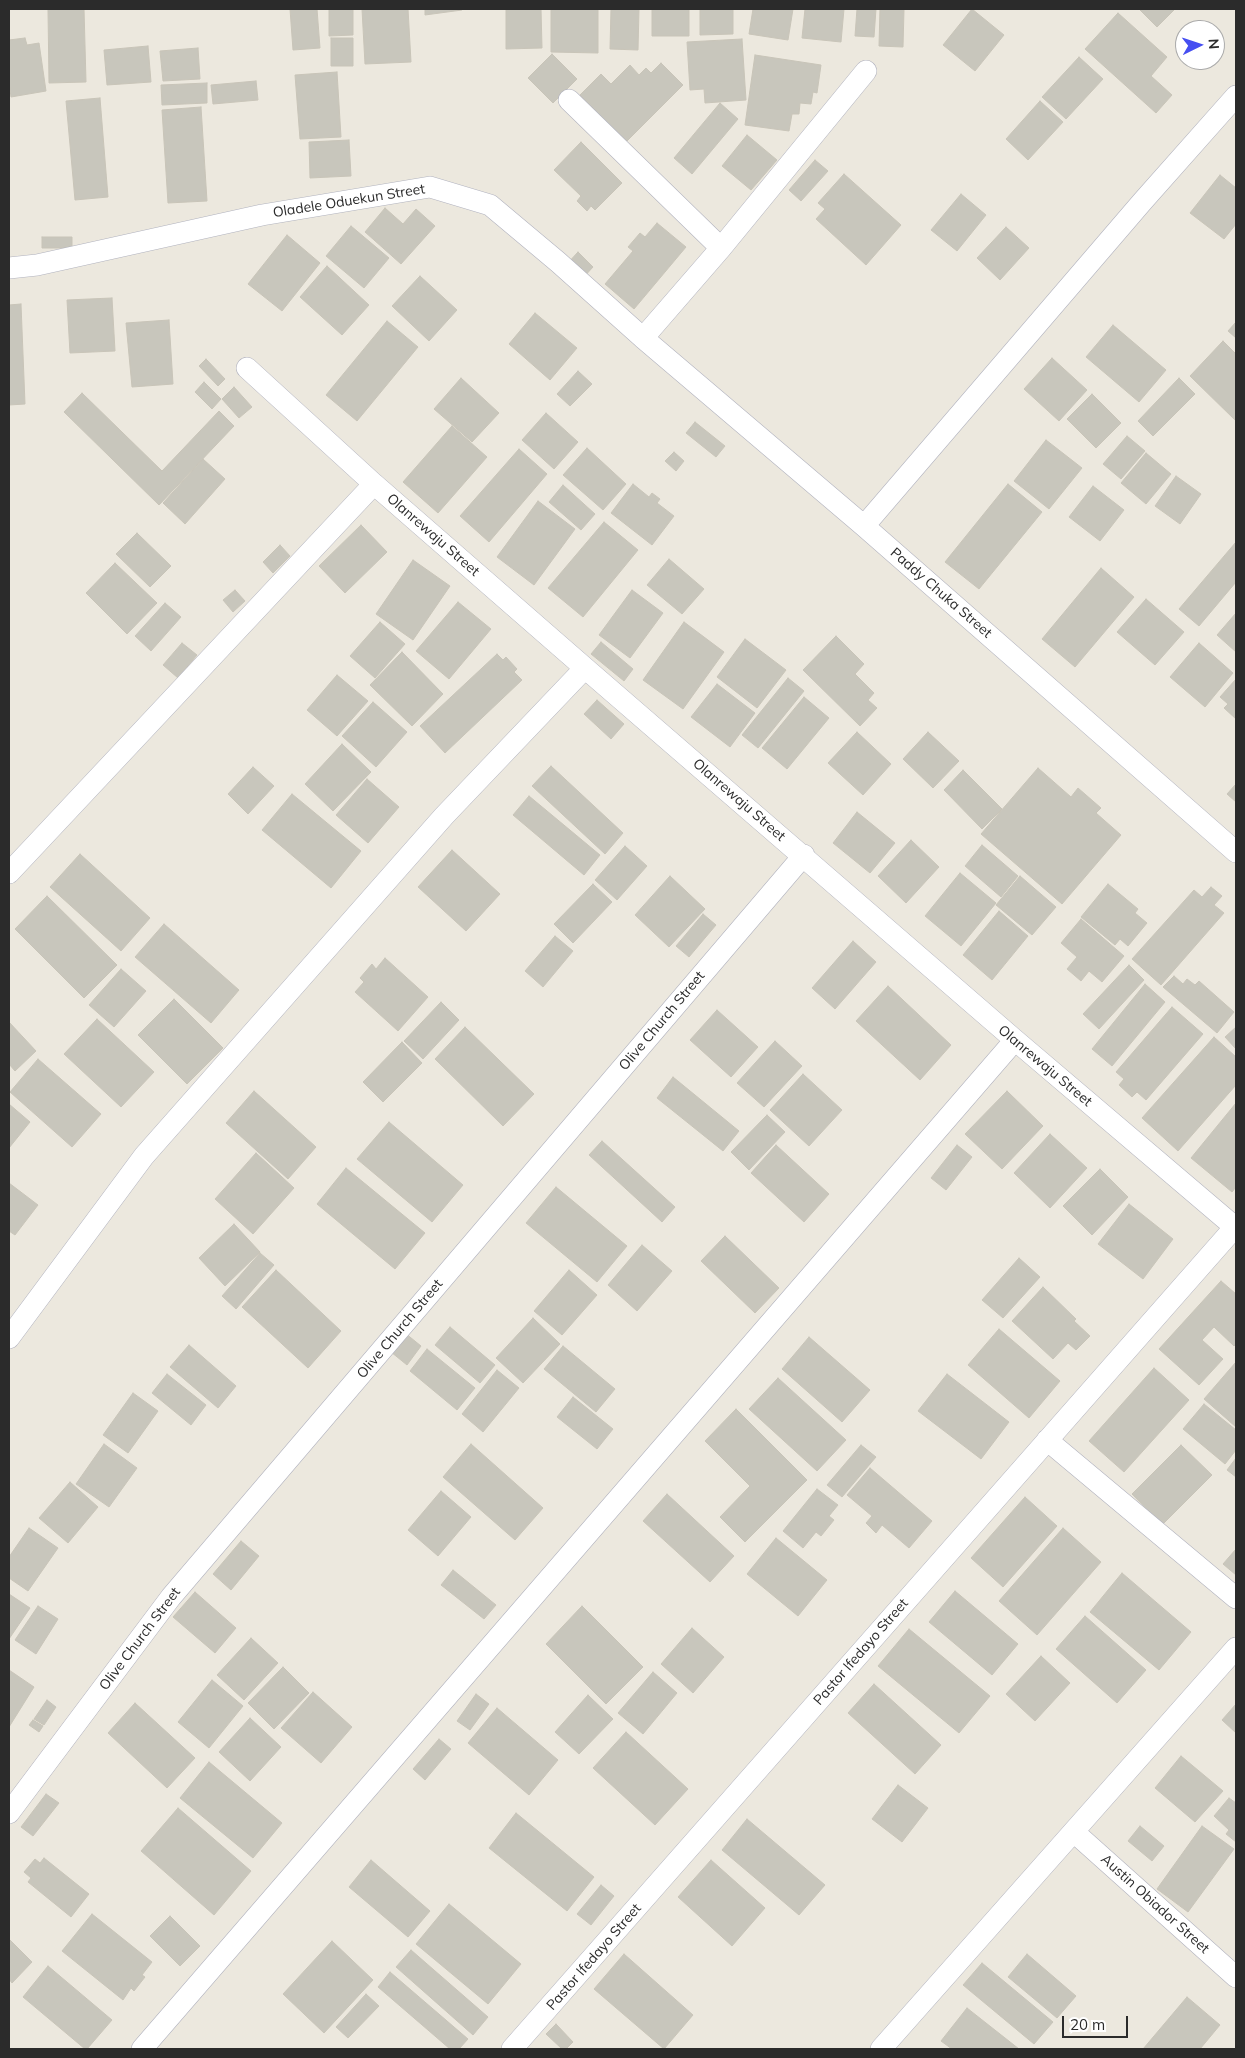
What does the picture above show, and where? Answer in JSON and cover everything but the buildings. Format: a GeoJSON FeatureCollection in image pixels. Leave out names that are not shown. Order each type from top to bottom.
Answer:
{"type":"FeatureCollection","features":[{"type":"Feature","properties":{"kind":"street"},"geometry":{"type":"LineString","coordinates":[[643,338],[721,248],[866,71]]}},
{"type":"Feature","properties":{"kind":"street"},"geometry":{"type":"LineString","coordinates":[[864,526],[1142,202],[1236,96]]}},
{"type":"Feature","properties":{"kind":"street"},"geometry":{"type":"LineString","coordinates":[[569,100],[721,248]]}},
{"type":"Feature","properties":{"kind":"street","name":"Oladele Oduekun Street"},"geometry":{"type":"LineString","coordinates":[[9,268],[37,265],[262,215],[430,188],[490,205],[558,262],[643,338]]}},
{"type":"Feature","properties":{"kind":"street","name":"Paddy Chuka Street"},"geometry":{"type":"LineString","coordinates":[[643,338],[864,526],[1236,852]]}},
{"type":"Feature","properties":{"kind":"street","name":"Olanrewaju Street"},"geometry":{"type":"LineString","coordinates":[[247,368],[374,484],[585,668],[804,855],[1014,1040],[1236,1228]]}},
{"type":"Feature","properties":{"kind":"street"},"geometry":{"type":"LineString","coordinates":[[9,872],[374,484]]}},
{"type":"Feature","properties":{"kind":"street"},"geometry":{"type":"LineString","coordinates":[[9,1338],[144,1156],[444,816],[585,668]]}},
{"type":"Feature","properties":{"kind":"street","name":"Olive Church Street"},"geometry":{"type":"LineString","coordinates":[[9,1813],[171,1597],[804,855]]}},
{"type":"Feature","properties":{"kind":"street"},"geometry":{"type":"LineString","coordinates":[[142,2049],[1014,1040]]}},
{"type":"Feature","properties":{"kind":"street","name":"Pastor Ifedayo Street"},"geometry":{"type":"LineString","coordinates":[[512,2049],[1047,1440],[1236,1228]]}},
{"type":"Feature","properties":{"kind":"street"},"geometry":{"type":"LineString","coordinates":[[1047,1440],[1236,1598]]}},
{"type":"Feature","properties":{"kind":"street"},"geometry":{"type":"LineString","coordinates":[[882,2049],[1236,1648]]}},
{"type":"Feature","properties":{"kind":"street","name":"Austin Obiador Street"},"geometry":{"type":"LineString","coordinates":[[1074,1832],[1236,1977]]}}]}
